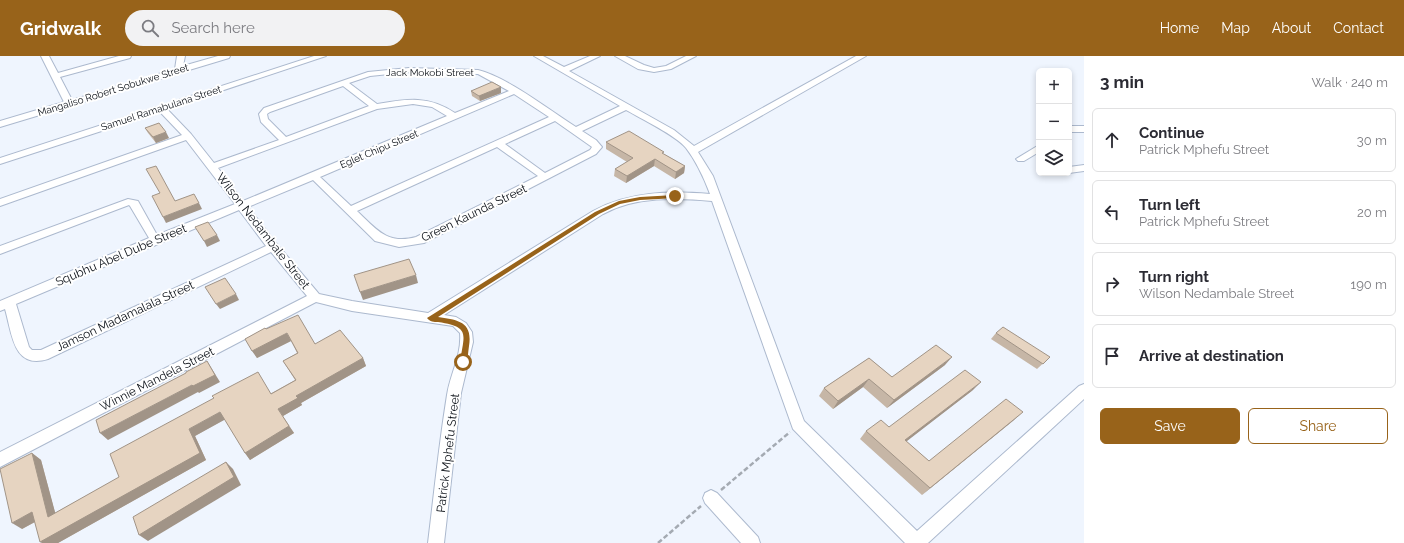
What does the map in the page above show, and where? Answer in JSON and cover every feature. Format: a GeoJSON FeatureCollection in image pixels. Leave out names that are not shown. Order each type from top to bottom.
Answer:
{"type":"FeatureCollection","features":[{"type":"Feature","properties":{"kind":"street"},"geometry":{"type":"LineString","coordinates":[[45,56],[69,103]]}},
{"type":"Feature","properties":{"kind":"street"},"geometry":{"type":"LineString","coordinates":[[56,76],[127,56]]}},
{"type":"Feature","properties":{"kind":"street"},"geometry":{"type":"LineString","coordinates":[[179,70],[181,56]]}},
{"type":"Feature","properties":{"kind":"street","name":"Mangaliso Robert Sobukwe Street"},"geometry":{"type":"LineString","coordinates":[[0,124],[226,56]]}},
{"type":"Feature","properties":{"kind":"street","name":"Samuel Ramabulana Street"},"geometry":{"type":"LineString","coordinates":[[0,160],[322,56]]}},
{"type":"Feature","properties":{"kind":"street"},"geometry":{"type":"LineString","coordinates":[[538,56],[671,132],[682,139],[692,151],[708,176],[719,209],[803,430],[917,543],[1084,390]]}},
{"type":"Feature","properties":{"kind":"street"},"geometry":{"type":"LineString","coordinates":[[564,70],[596,56]]}},
{"type":"Feature","properties":{"kind":"street"},"geometry":{"type":"LineString","coordinates":[[619,56],[647,69],[655,71],[692,56]]}},
{"type":"Feature","properties":{"kind":"street"},"geometry":{"type":"LineString","coordinates":[[692,151],[862,56]]}},
{"type":"Feature","properties":{"kind":"street","name":"Jack Mokobi Street"},"geometry":{"type":"LineString","coordinates":[[285,141],[264,120],[263,114],[265,112],[368,74],[390,71],[469,71],[485,74],[554,118],[576,130]]}},
{"type":"Feature","properties":{"kind":"street"},"geometry":{"type":"LineString","coordinates":[[344,83],[374,107]]}},
{"type":"Feature","properties":{"kind":"street","name":"Eglet Chipu Street"},"geometry":{"type":"LineString","coordinates":[[242,205],[515,92]]}},
{"type":"Feature","properties":{"kind":"street"},"geometry":{"type":"LineString","coordinates":[[213,167],[374,107],[394,104],[426,103],[435,105],[454,117]]}},
{"type":"Feature","properties":{"kind":"street"},"geometry":{"type":"LineString","coordinates":[[576,130],[625,107]]}},
{"type":"Feature","properties":{"kind":"street","name":"Wilson Nedambale Street"},"geometry":{"type":"LineString","coordinates":[[161,108],[188,136],[273,247],[315,297],[352,306],[430,318]]}},
{"type":"Feature","properties":{"kind":"street"},"geometry":{"type":"LineString","coordinates":[[351,210],[554,118]]}},
{"type":"Feature","properties":{"kind":"street"},"geometry":{"type":"LineString","coordinates":[[1072,129],[1084,129]]}},
{"type":"Feature","properties":{"kind":"street","name":"Green Kaunda Street"},"geometry":{"type":"LineString","coordinates":[[314,176],[379,238],[388,242],[409,243],[420,240],[596,150],[596,144],[576,130]]}},
{"type":"Feature","properties":{"kind":"street"},"geometry":{"type":"LineString","coordinates":[[0,203],[188,136]]}},
{"type":"Feature","properties":{"kind":"street"},"geometry":{"type":"LineString","coordinates":[[499,144],[545,177]]}},
{"type":"Feature","properties":{"kind":"street"},"geometry":{"type":"LineString","coordinates":[[1022,159],[1036,153]]}},
{"type":"Feature","properties":{"kind":"street"},"geometry":{"type":"LineString","coordinates":[[1072,170],[1084,168]]}},
{"type":"Feature","properties":{"kind":"street"},"geometry":{"type":"LineString","coordinates":[[430,318],[597,213],[619,203],[640,198],[691,196],[719,209]]}},
{"type":"Feature","properties":{"kind":"street"},"geometry":{"type":"LineString","coordinates":[[0,250],[128,202],[134,203],[155,240]]}},
{"type":"Feature","properties":{"kind":"street","name":"Squbhu Abel Dube Street"},"geometry":{"type":"LineString","coordinates":[[4,304],[242,205]]}},
{"type":"Feature","properties":{"kind":"street","name":"Jamson Madamalala Street"},"geometry":{"type":"LineString","coordinates":[[4,304],[23,350],[28,355],[42,355],[273,247]]}},
{"type":"Feature","properties":{"kind":"street","name":"Winnie Mandela Street"},"geometry":{"type":"LineString","coordinates":[[0,460],[315,297]]}},
{"type":"Feature","properties":{"kind":"street","name":"Patrick Mphefu Street"},"geometry":{"type":"LineString","coordinates":[[430,318],[456,322],[462,326],[466,332],[463,362],[454,393],[436,543]]}},
{"type":"Feature","properties":{"kind":"street"},"geometry":{"type":"LineString","coordinates":[[711,498],[752,543]]}},
{"type":"Feature","properties":{"kind":"path"},"geometry":{"type":"LineString","coordinates":[[658,543],[711,498],[803,430]]}},
{"type":"Feature","properties":{"kind":"building"},"geometry":{"type":"Polygon","coordinates":[[[492,82],[501,87],[479,96],[471,91],[492,82]]]}},
{"type":"Feature","properties":{"kind":"building"},"geometry":{"type":"Polygon","coordinates":[[[159,123],[166,132],[153,137],[145,128],[159,123]]]}},
{"type":"Feature","properties":{"kind":"building"},"geometry":{"type":"Polygon","coordinates":[[[629,131],[685,166],[676,172],[655,159],[627,176],[615,169],[633,158],[606,142],[629,131]]]}},
{"type":"Feature","properties":{"kind":"building"},"geometry":{"type":"Polygon","coordinates":[[[156,166],[175,201],[194,194],[199,203],[163,217],[152,196],[160,193],[146,169],[156,166]]]}},
{"type":"Feature","properties":{"kind":"building"},"geometry":{"type":"Polygon","coordinates":[[[208,222],[217,235],[204,241],[195,227],[208,222]]]}},
{"type":"Feature","properties":{"kind":"building"},"geometry":{"type":"Polygon","coordinates":[[[409,259],[416,275],[360,292],[354,275],[409,259]]]}},
{"type":"Feature","properties":{"kind":"building"},"geometry":{"type":"Polygon","coordinates":[[[225,278],[236,294],[216,304],[205,287],[225,278]]]}},
{"type":"Feature","properties":{"kind":"building"},"geometry":{"type":"Polygon","coordinates":[[[298,315],[315,344],[340,330],[363,358],[296,396],[298,398],[278,409],[289,426],[245,453],[220,412],[189,429],[200,453],[40,542],[32,512],[12,523],[0,469],[32,453],[48,517],[119,477],[110,454],[214,398],[212,396],[258,372],[271,394],[296,380],[283,361],[298,353],[287,333],[252,351],[245,339],[265,328],[266,329],[298,315]]]}},
{"type":"Feature","properties":{"kind":"building"},"geometry":{"type":"Polygon","coordinates":[[[1003,327],[1050,357],[1043,364],[996,333],[1003,327]]]}},
{"type":"Feature","properties":{"kind":"building"},"geometry":{"type":"Polygon","coordinates":[[[936,345],[952,357],[894,400],[869,379],[838,401],[824,388],[869,358],[892,377],[936,345]]]}},
{"type":"Feature","properties":{"kind":"building"},"geometry":{"type":"Polygon","coordinates":[[[207,361],[215,375],[193,386],[192,385],[100,433],[96,420],[207,361]]]}},
{"type":"Feature","properties":{"kind":"building"},"geometry":{"type":"Polygon","coordinates":[[[965,370],[981,382],[905,440],[929,461],[1006,399],[1023,412],[930,488],[866,431],[881,420],[889,427],[965,370]]]}},
{"type":"Feature","properties":{"kind":"building"},"geometry":{"type":"Polygon","coordinates":[[[226,462],[234,477],[139,535],[133,517],[226,462]]]}},
{"type":"Feature","properties":{"kind":"route"},"geometry":{"type":"LineString","coordinates":[[463,362],[466,332],[462,326],[456,322],[430,318],[597,213],[619,203],[640,198],[675,196]]}}]}
